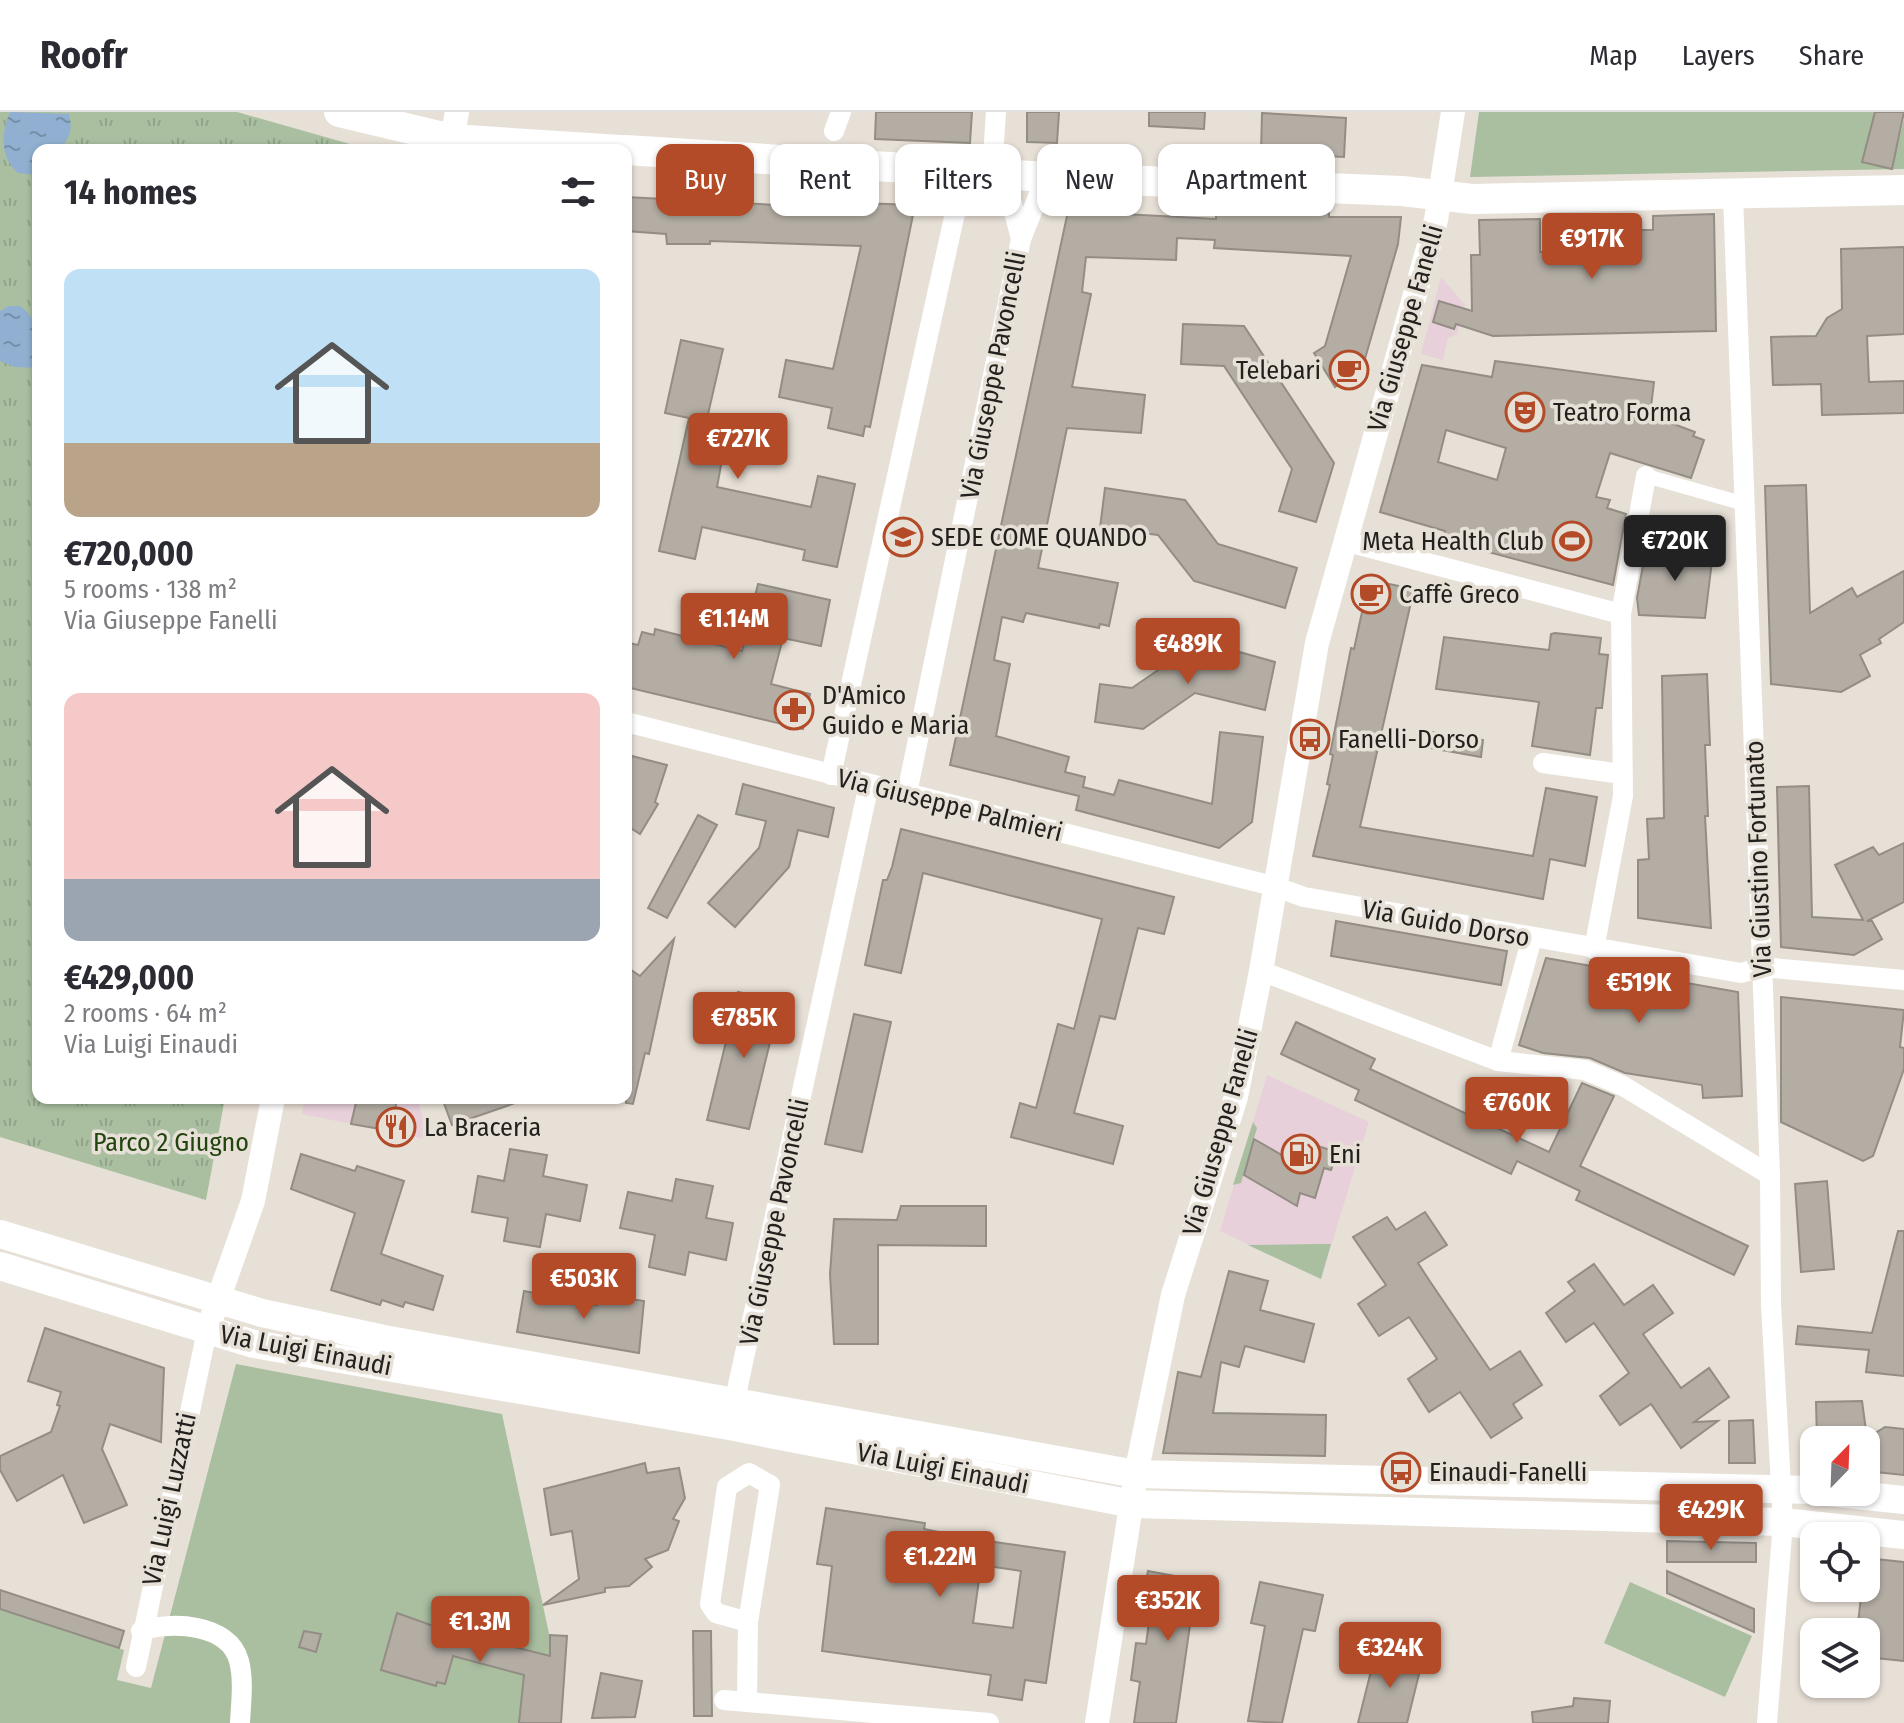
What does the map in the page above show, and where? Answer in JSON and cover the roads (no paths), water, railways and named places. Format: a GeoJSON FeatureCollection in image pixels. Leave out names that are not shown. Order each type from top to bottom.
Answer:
{"type":"FeatureCollection","features":[{"type":"Feature","properties":{"kind":"main road"},"geometry":{"type":"LineString","coordinates":[[339,112],[453,134],[557,144]]}},
{"type":"Feature","properties":{"kind":"main road"},"geometry":{"type":"LineString","coordinates":[[632,150],[895,167]]}},
{"type":"Feature","properties":{"kind":"main road"},"geometry":{"type":"LineString","coordinates":[[1142,181],[1442,193],[1472,199],[1733,196],[1904,190]]}},
{"type":"Feature","properties":{"kind":"main road","name":"Via Luigi Einaudi"},"geometry":{"type":"LineString","coordinates":[[0,1234],[217,1300],[1133,1504],[1783,1522],[1904,1535]]}},
{"type":"Feature","properties":{"kind":"main road","name":"Via Luigi Einaudi"},"geometry":{"type":"LineString","coordinates":[[0,1266],[254,1344],[1136,1474],[1800,1489]]}},
{"type":"Feature","properties":{"kind":"main road"},"geometry":{"type":"LineString","coordinates":[[1880,1497],[1904,1500]]}},
{"type":"Feature","properties":{"kind":"street"},"geometry":{"type":"LineString","coordinates":[[994,144],[996,112]]}},
{"type":"Feature","properties":{"kind":"street","name":"Via Giuseppe Fanelli"},"geometry":{"type":"LineString","coordinates":[[1097,1723],[1136,1474],[1173,1295],[1236,1097],[1261,971],[1273,886],[1317,643],[1442,193],[1453,112]]}},
{"type":"Feature","properties":{"kind":"street","name":"Via Giustino Fortunato"},"geometry":{"type":"LineString","coordinates":[[1733,196],[1770,1175],[1771,1304],[1783,1522],[1767,1723]]}},
{"type":"Feature","properties":{"kind":"street","name":"Via Giuseppe Pavoncelli"},"geometry":{"type":"LineString","coordinates":[[907,793],[1021,239],[1037,199]]}},
{"type":"Feature","properties":{"kind":"street"},"geometry":{"type":"LineString","coordinates":[[831,775],[954,216]]}},
{"type":"Feature","properties":{"kind":"street","name":"Via Giuseppe Pavoncelli"},"geometry":{"type":"LineString","coordinates":[[1015,216],[1021,239]]}},
{"type":"Feature","properties":{"kind":"street"},"geometry":{"type":"LineString","coordinates":[[1594,949],[1623,796],[1621,614],[1646,476],[1745,504]]}},
{"type":"Feature","properties":{"kind":"street"},"geometry":{"type":"LineString","coordinates":[[1344,541],[1621,614]]}},
{"type":"Feature","properties":{"kind":"street","name":"Via Giuseppe Palmieri"},"geometry":{"type":"LineString","coordinates":[[632,724],[1273,886]]}},
{"type":"Feature","properties":{"kind":"street"},"geometry":{"type":"LineString","coordinates":[[1543,763],[1622,774]]}},
{"type":"Feature","properties":{"kind":"street","name":"Via Giuseppe Pavoncelli"},"geometry":{"type":"LineString","coordinates":[[732,1414],[869,784]]}},
{"type":"Feature","properties":{"kind":"street","name":"Via Guido Dorso"},"geometry":{"type":"LineString","coordinates":[[1273,886],[1304,897],[1741,973],[1762,967],[1904,980]]}},
{"type":"Feature","properties":{"kind":"street"},"geometry":{"type":"LineString","coordinates":[[1498,1061],[1532,938]]}},
{"type":"Feature","properties":{"kind":"street"},"geometry":{"type":"LineString","coordinates":[[1261,971],[1498,1061],[1585,1070],[1623,1086],[1770,1175]]}},
{"type":"Feature","properties":{"kind":"street"},"geometry":{"type":"LineString","coordinates":[[207,1331],[253,1201],[272,1104]]}},
{"type":"Feature","properties":{"kind":"street","name":"Via Luigi Luzzatti"},"geometry":{"type":"LineString","coordinates":[[136,1667],[141,1631],[207,1331]]}},
{"type":"Feature","properties":{"kind":"street"},"geometry":{"type":"LineString","coordinates":[[747,1702],[748,1622],[770,1485],[749,1473],[727,1487],[710,1604],[716,1613],[748,1622]]}},
{"type":"Feature","properties":{"kind":"street"},"geometry":{"type":"LineString","coordinates":[[141,1631],[157,1626],[211,1631],[227,1643],[238,1657],[240,1723]]}},
{"type":"Feature","properties":{"kind":"street"},"geometry":{"type":"LineString","coordinates":[[724,1700],[989,1723]]}},
{"type":"Feature","properties":{"kind":"water"},"geometry":{"type":"Polygon","coordinates":[[[10,112],[69,114],[71,124],[64,144],[32,144],[32,175],[18,173],[12,167],[5,153],[5,128],[10,112]]]}},
{"type":"Feature","properties":{"kind":"water"},"geometry":{"type":"Polygon","coordinates":[[[9,306],[20,306],[32,318],[32,368],[15,367],[0,361],[0,311],[9,306]]]}},
{"type":"Feature","properties":{"kind":"place","name":"Telebari"},"geometry":{"type":"Point","coordinates":[1349,370]}},
{"type":"Feature","properties":{"kind":"place","name":"Teatro Forma"},"geometry":{"type":"Point","coordinates":[1525,412]}},
{"type":"Feature","properties":{"kind":"place","name":"SEDE COME QUANDO"},"geometry":{"type":"Point","coordinates":[903,537]}},
{"type":"Feature","properties":{"kind":"place","name":"Meta Health Club"},"geometry":{"type":"Point","coordinates":[1572,541]}},
{"type":"Feature","properties":{"kind":"place","name":"Caffè Greco"},"geometry":{"type":"Point","coordinates":[1371,594]}},
{"type":"Feature","properties":{"kind":"place","name":"D'Amico Guido e Maria"},"geometry":{"type":"Point","coordinates":[794,710]}},
{"type":"Feature","properties":{"kind":"place","name":"Fanelli-Dorso"},"geometry":{"type":"Point","coordinates":[1310,739]}},
{"type":"Feature","properties":{"kind":"place","name":"La Braceria"},"geometry":{"type":"Point","coordinates":[396,1127]}},
{"type":"Feature","properties":{"kind":"place","name":"Eni"},"geometry":{"type":"Point","coordinates":[1301,1154]}},
{"type":"Feature","properties":{"kind":"place","name":"Einaudi-Fanelli"},"geometry":{"type":"Point","coordinates":[1401,1472]}},
{"type":"Feature","properties":{"kind":"park label","name":"Parco 2 Giugno"},"geometry":{"type":"Point","coordinates":[171,1142]}}]}
